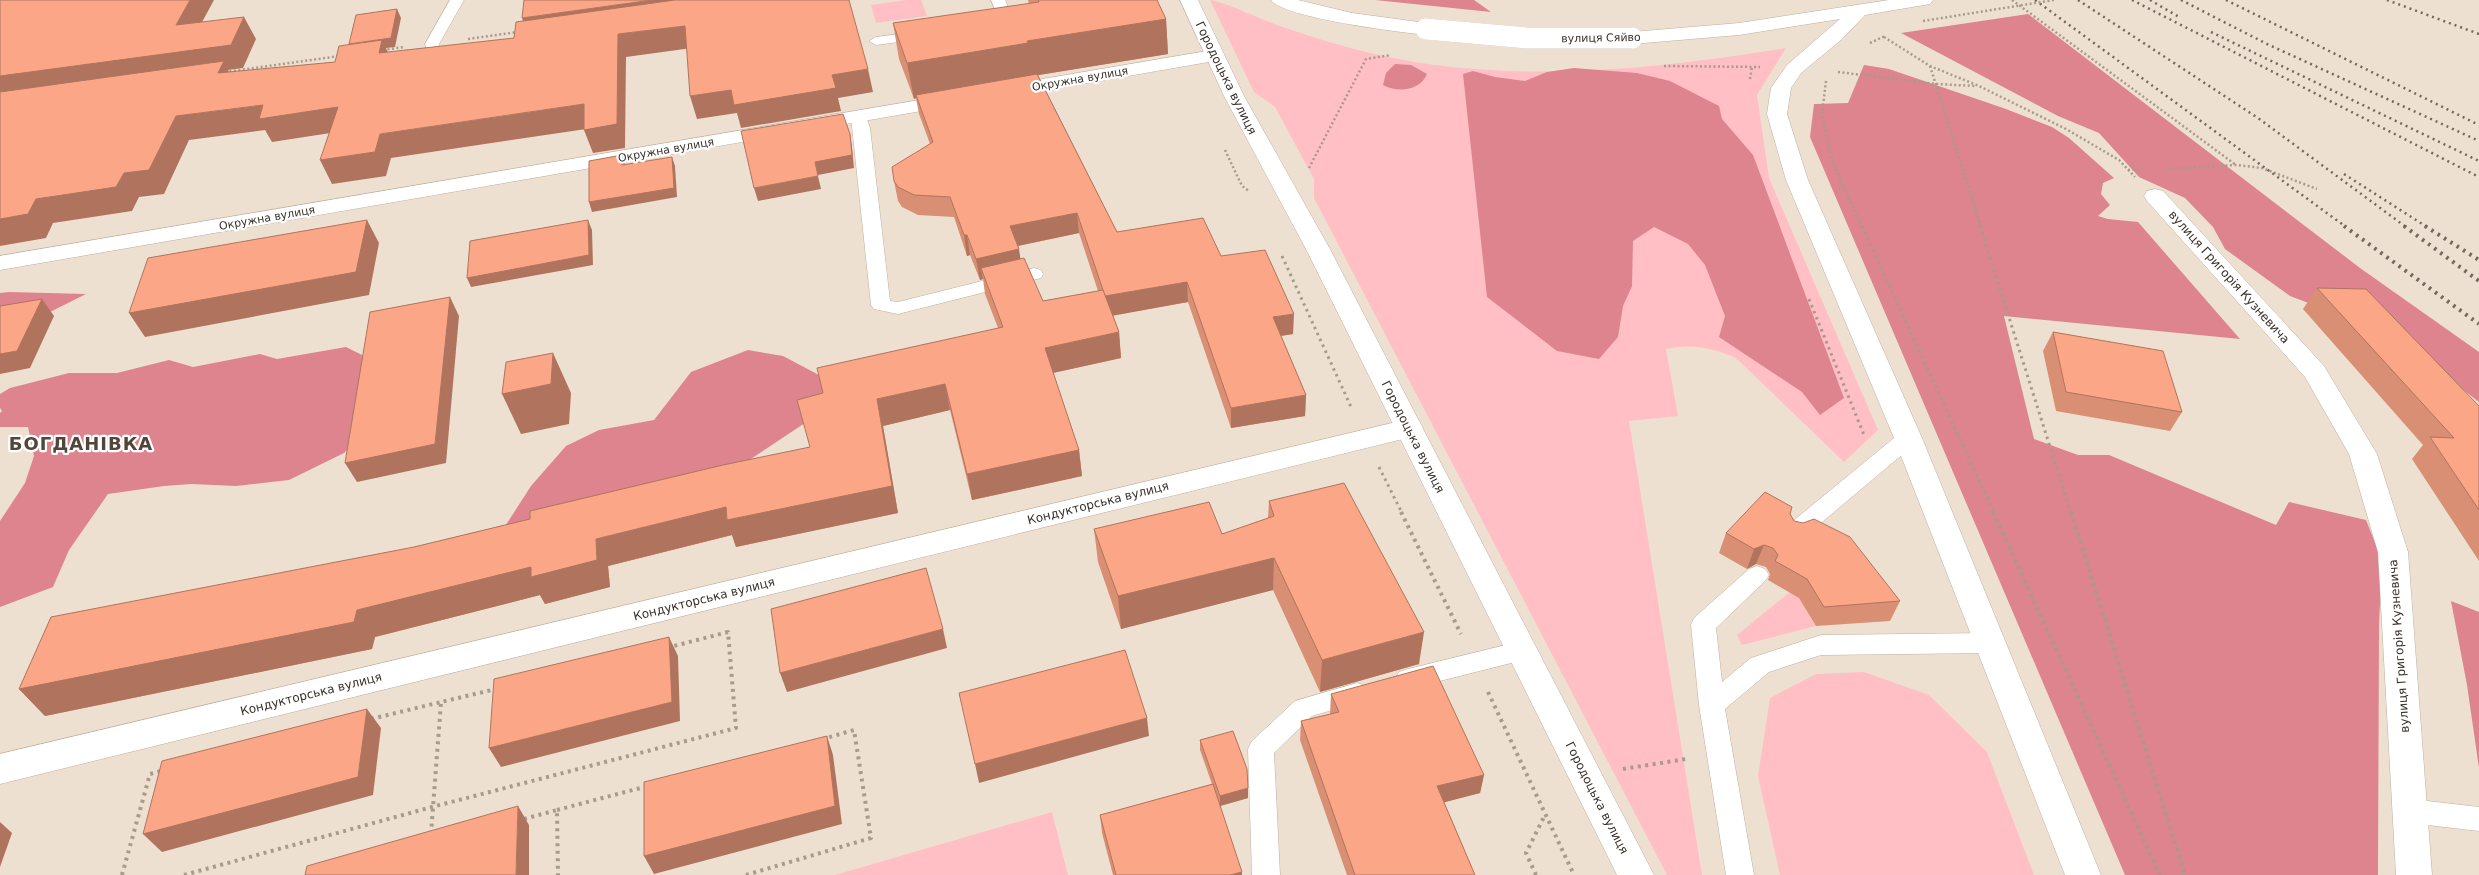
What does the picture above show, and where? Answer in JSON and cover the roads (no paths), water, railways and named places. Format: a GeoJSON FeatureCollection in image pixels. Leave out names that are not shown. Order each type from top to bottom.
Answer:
{"type":"FeatureCollection","features":[{"type":"Feature","properties":{"kind":"main road","name":"Городоцька вулиця"},"geometry":{"type":"LineString","coordinates":[[1189,0],[1213,56],[1278,181],[1319,251],[1636,875]]}},
{"type":"Feature","properties":{"kind":"main road","name":"вулиця Сяйво"},"geometry":{"type":"LineString","coordinates":[[1280,0],[1309,10],[1364,21],[1426,29],[1527,38],[1632,38],[1739,29],[1924,0]]}},
{"type":"Feature","properties":{"kind":"main road"},"geometry":{"type":"LineString","coordinates":[[1859,10],[1835,35],[1794,69],[1780,88],[1776,114],[1797,180],[1908,438],[1988,643],[2083,875]]}},
{"type":"Feature","properties":{"kind":"main road"},"geometry":{"type":"LineString","coordinates":[[412,52],[438,47]]}},
{"type":"Feature","properties":{"kind":"main road","name":"Окружна вулиця"},"geometry":{"type":"LineString","coordinates":[[0,263],[1213,56]]}},
{"type":"Feature","properties":{"kind":"main road","name":"вулиця Григорія Кузневича"},"geometry":{"type":"LineString","coordinates":[[2155,196],[2315,372],[2363,454],[2392,552],[2414,875]]}},
{"type":"Feature","properties":{"kind":"main road","name":"Кондукторська вулиця"},"geometry":{"type":"LineString","coordinates":[[0,769],[1409,428]]}},
{"type":"Feature","properties":{"kind":"lane"},"geometry":{"type":"LineString","coordinates":[[438,47],[457,0]]}},
{"type":"Feature","properties":{"kind":"lane"},"geometry":{"type":"LineString","coordinates":[[998,0],[1007,22]]}},
{"type":"Feature","properties":{"kind":"lane"},"geometry":{"type":"LineString","coordinates":[[988,25],[1007,22],[1036,25]]}},
{"type":"Feature","properties":{"kind":"lane"},"geometry":{"type":"LineString","coordinates":[[876,41],[941,32]]}},
{"type":"Feature","properties":{"kind":"lane"},"geometry":{"type":"LineString","coordinates":[[859,117],[862,128],[881,304],[898,308],[1034,274]]}},
{"type":"Feature","properties":{"kind":"lane"},"geometry":{"type":"LineString","coordinates":[[1795,532],[1908,438]]}},
{"type":"Feature","properties":{"kind":"lane"},"geometry":{"type":"LineString","coordinates":[[1740,875],[1712,705],[1703,625],[1757,575]]}},
{"type":"Feature","properties":{"kind":"lane"},"geometry":{"type":"LineString","coordinates":[[1712,705],[1760,665],[1821,646],[1988,643]]}},
{"type":"Feature","properties":{"kind":"lane"},"geometry":{"type":"LineString","coordinates":[[1266,875],[1261,749],[1304,708],[1474,661],[1522,651]]}},
{"type":"Feature","properties":{"kind":"lane"},"geometry":{"type":"LineString","coordinates":[[2410,810],[2479,819]]}},
{"type":"Feature","properties":{"kind":"railway"},"geometry":{"type":"LineString","coordinates":[[2035,0],[2346,227]]}},
{"type":"Feature","properties":{"kind":"railway"},"geometry":{"type":"LineString","coordinates":[[2078,0],[2258,118],[2406,227]]}},
{"type":"Feature","properties":{"kind":"railway"},"geometry":{"type":"LineString","coordinates":[[2132,0],[2479,177]]}},
{"type":"Feature","properties":{"kind":"railway"},"geometry":{"type":"LineString","coordinates":[[2150,0],[2179,17]]}},
{"type":"Feature","properties":{"kind":"railway"},"geometry":{"type":"LineString","coordinates":[[2181,0],[2267,44],[2479,141]]}},
{"type":"Feature","properties":{"kind":"railway"},"geometry":{"type":"LineString","coordinates":[[2226,0],[2479,125]]}},
{"type":"Feature","properties":{"kind":"railway"},"geometry":{"type":"LineString","coordinates":[[2387,0],[2479,34]]}},
{"type":"Feature","properties":{"kind":"railway"},"geometry":{"type":"LineString","coordinates":[[2211,32],[2479,161]]}},
{"type":"Feature","properties":{"kind":"railway"},"geometry":{"type":"LineString","coordinates":[[2344,174],[2427,227]]}},
{"type":"Feature","properties":{"kind":"railway"},"geometry":{"type":"LineString","coordinates":[[2344,226],[2479,324]]}},
{"type":"Feature","properties":{"kind":"railway"},"geometry":{"type":"LineString","coordinates":[[2404,226],[2479,281]]}},
{"type":"Feature","properties":{"kind":"railway"},"geometry":{"type":"LineString","coordinates":[[2425,226],[2479,260]]}},
{"type":"Feature","properties":{"kind":"district","name":"БОГДАНІВКА"},"geometry":{"type":"Point","coordinates":[81,443]}}]}
